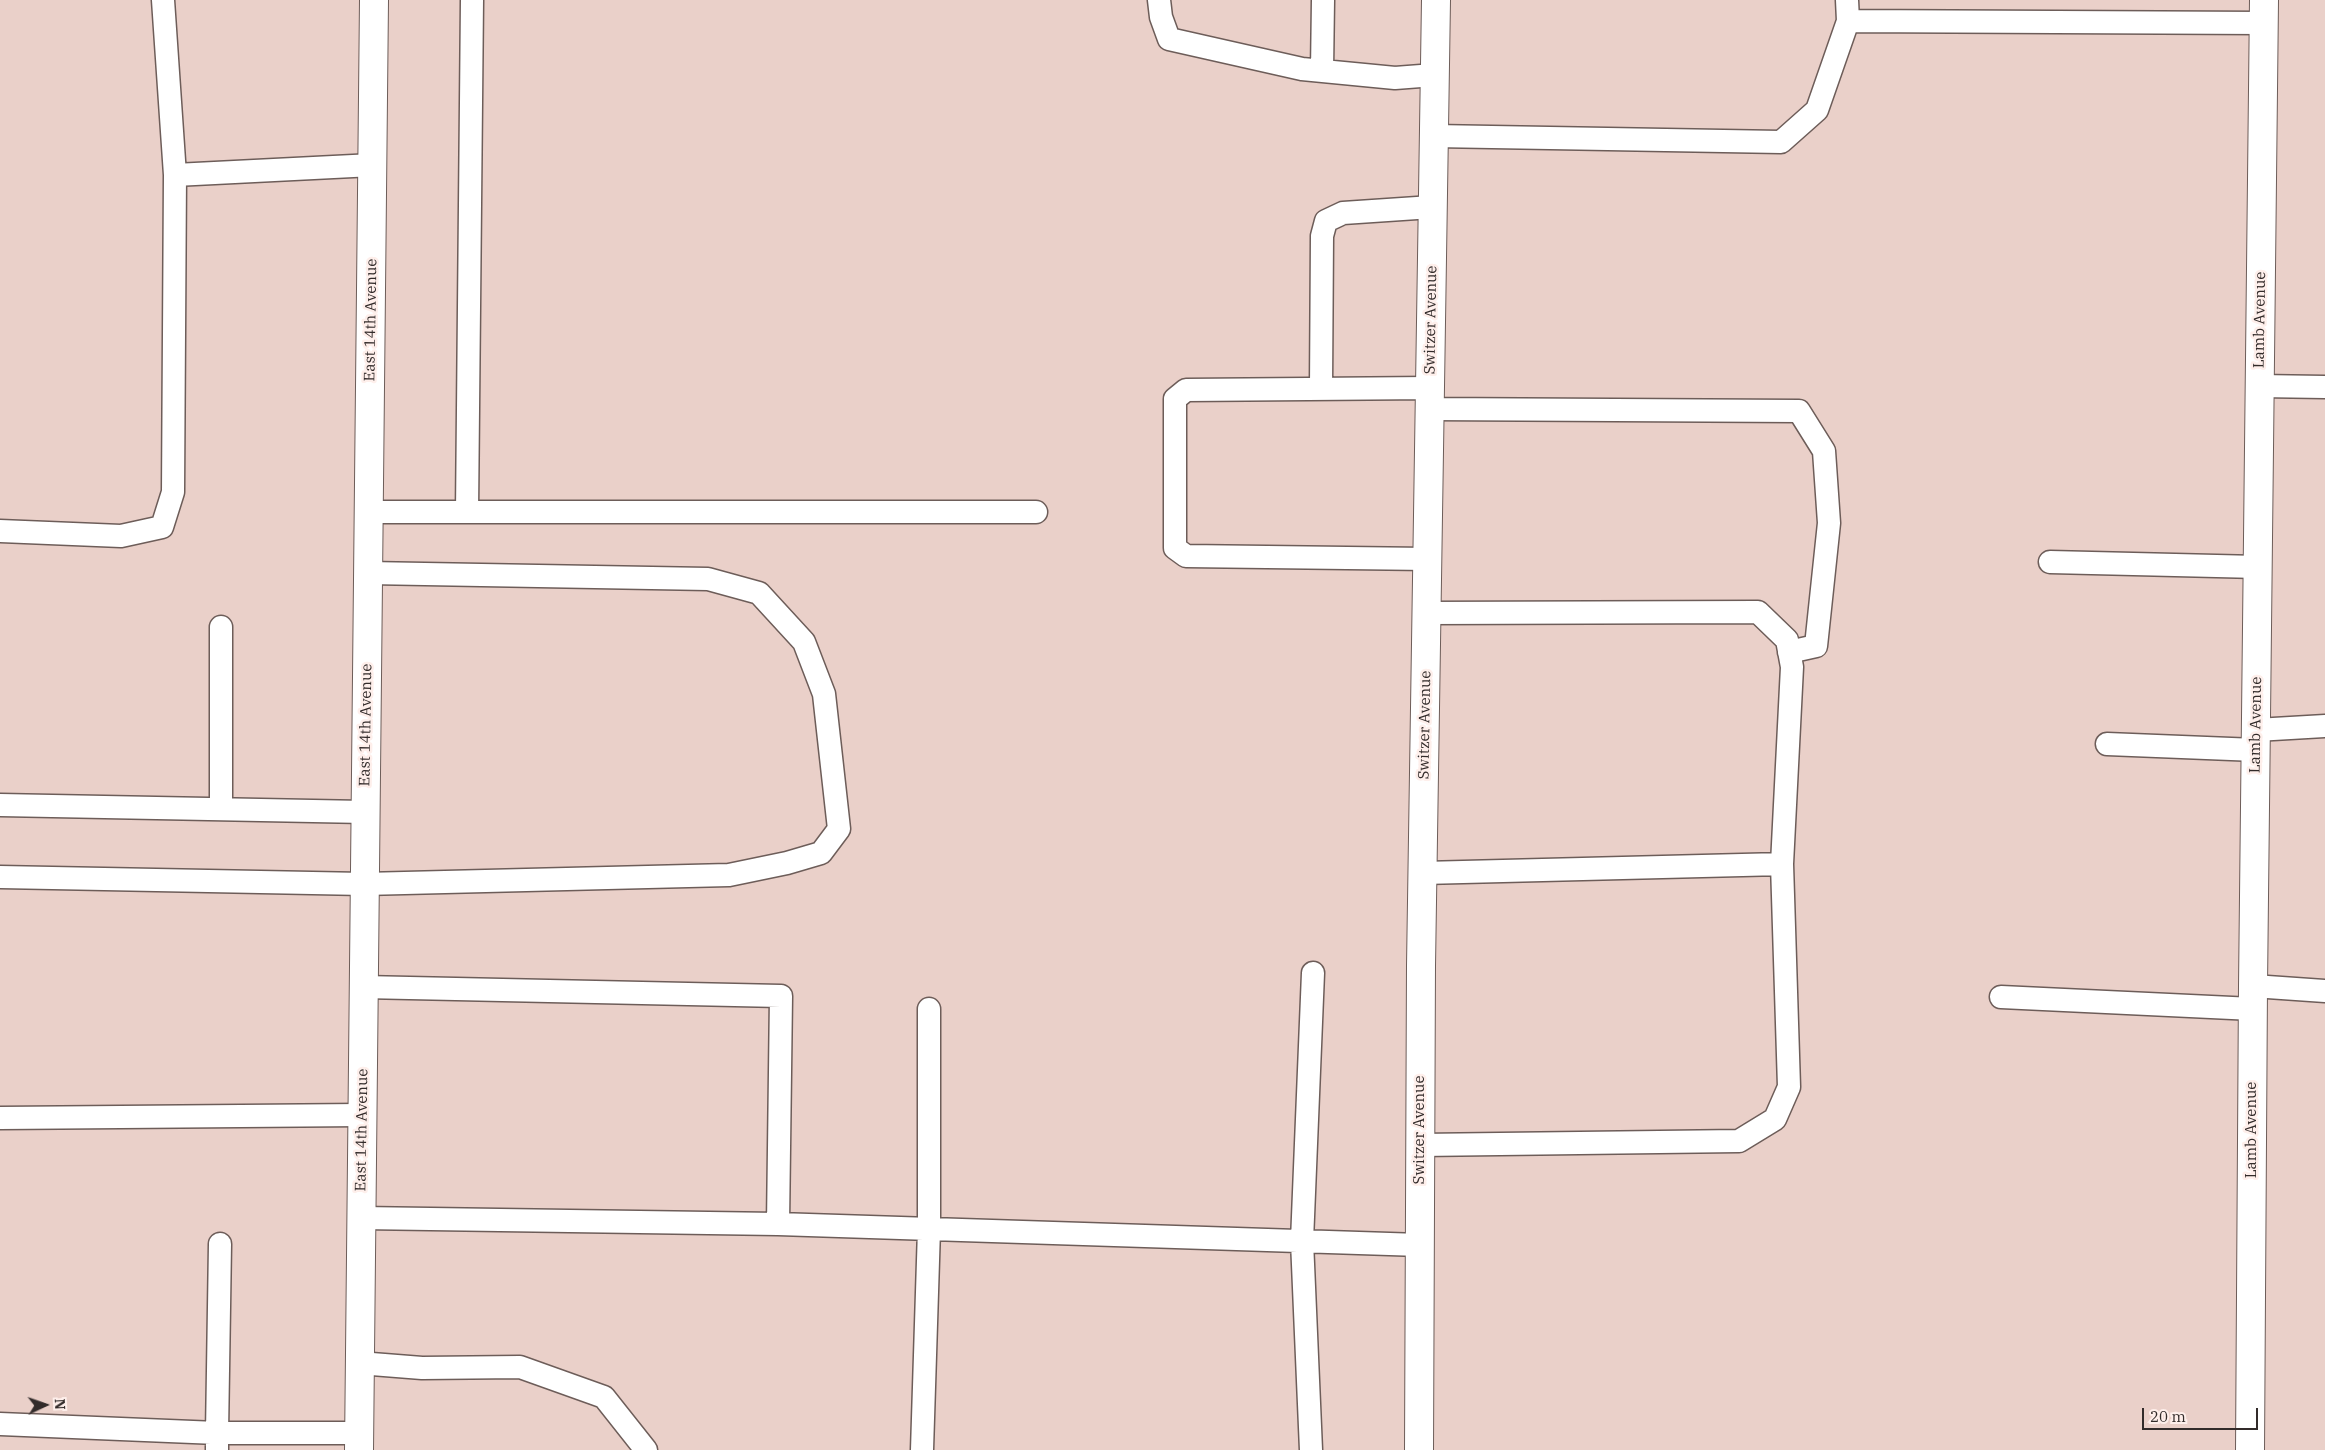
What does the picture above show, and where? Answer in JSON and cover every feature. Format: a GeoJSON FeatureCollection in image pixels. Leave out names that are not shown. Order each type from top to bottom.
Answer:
{"type":"FeatureCollection","features":[{"type":"Feature","properties":{"kind":"street","name":"East 14th Avenue"},"geometry":{"type":"LineString","coordinates":[[359,1442],[374,0]]}},
{"type":"Feature","properties":{"kind":"street","name":"Switzer Avenue"},"geometry":{"type":"LineString","coordinates":[[1419,1450],[1423,873],[1436,0]]}},
{"type":"Feature","properties":{"kind":"street","name":"Lamb Avenue"},"geometry":{"type":"LineString","coordinates":[[2250,1450],[2264,12]]}},
{"type":"Feature","properties":{"kind":"lane"},"geometry":{"type":"LineString","coordinates":[[0,531],[121,536],[162,527],[173,492],[175,175],[163,0]]}},
{"type":"Feature","properties":{"kind":"lane"},"geometry":{"type":"LineString","coordinates":[[467,512],[472,0]]}},
{"type":"Feature","properties":{"kind":"lane"},"geometry":{"type":"LineString","coordinates":[[1159,0],[1161,17],[1169,39],[1264,62],[1322,71],[1395,78],[1434,75]]}},
{"type":"Feature","properties":{"kind":"lane"},"geometry":{"type":"LineString","coordinates":[[1322,71],[1323,0]]}},
{"type":"Feature","properties":{"kind":"lane"},"geometry":{"type":"LineString","coordinates":[[1434,136],[1781,142],[1818,110],[1847,10],[2264,12]]}},
{"type":"Feature","properties":{"kind":"lane"},"geometry":{"type":"LineString","coordinates":[[175,175],[373,165]]}},
{"type":"Feature","properties":{"kind":"lane"},"geometry":{"type":"LineString","coordinates":[[1321,387],[1322,236],[1326,221],[1343,213],[1432,207]]}},
{"type":"Feature","properties":{"kind":"lane"},"geometry":{"type":"LineString","coordinates":[[2259,386],[2325,386]]}},
{"type":"Feature","properties":{"kind":"lane"},"geometry":{"type":"LineString","coordinates":[[1428,559],[1186,556],[1175,548],[1175,399],[1186,390],[1321,387],[1430,398],[1799,411],[1824,450],[1829,523],[1816,646],[1789,652]]}},
{"type":"Feature","properties":{"kind":"lane"},"geometry":{"type":"LineString","coordinates":[[369,512],[1036,512]]}},
{"type":"Feature","properties":{"kind":"lane"},"geometry":{"type":"LineString","coordinates":[[2050,562],[2258,567]]}},
{"type":"Feature","properties":{"kind":"lane"},"geometry":{"type":"LineString","coordinates":[[0,877],[364,884],[729,875],[787,863],[821,853],[838,829],[824,694],[804,642],[759,593],[708,579],[368,573]]}},
{"type":"Feature","properties":{"kind":"lane"},"geometry":{"type":"LineString","coordinates":[[1420,1145],[1739,1141],[1775,1119],[1789,1087],[1782,864],[1792,667],[1787,640],[1758,612],[1427,613]]}},
{"type":"Feature","properties":{"kind":"lane"},"geometry":{"type":"LineString","coordinates":[[221,627],[221,809]]}},
{"type":"Feature","properties":{"kind":"lane"},"geometry":{"type":"LineString","coordinates":[[2107,744],[2256,740],[2325,726]]}},
{"type":"Feature","properties":{"kind":"lane"},"geometry":{"type":"LineString","coordinates":[[0,805],[365,812]]}},
{"type":"Feature","properties":{"kind":"lane"},"geometry":{"type":"LineString","coordinates":[[1423,873],[1782,864]]}},
{"type":"Feature","properties":{"kind":"lane"},"geometry":{"type":"LineString","coordinates":[[1312,1450],[1302,1241],[1313,973]]}},
{"type":"Feature","properties":{"kind":"lane"},"geometry":{"type":"LineString","coordinates":[[363,987],[781,996],[778,1224]]}},
{"type":"Feature","properties":{"kind":"lane"},"geometry":{"type":"LineString","coordinates":[[2001,997],[2253,997],[2325,991]]}},
{"type":"Feature","properties":{"kind":"lane"},"geometry":{"type":"LineString","coordinates":[[922,1450],[929,1229],[929,1010]]}},
{"type":"Feature","properties":{"kind":"lane"},"geometry":{"type":"LineString","coordinates":[[0,1118],[362,1115]]}},
{"type":"Feature","properties":{"kind":"lane"},"geometry":{"type":"LineString","coordinates":[[361,1218],[778,1224],[1420,1245]]}},
{"type":"Feature","properties":{"kind":"lane"},"geometry":{"type":"LineString","coordinates":[[217,1442],[220,1244]]}},
{"type":"Feature","properties":{"kind":"lane"},"geometry":{"type":"LineString","coordinates":[[359,1363],[422,1368],[520,1367],[604,1397],[646,1450]]}},
{"type":"Feature","properties":{"kind":"lane"},"geometry":{"type":"LineString","coordinates":[[0,1424],[217,1442],[359,1442]]}},
{"type":"Feature","properties":{"kind":"shaded area"},"geometry":{"type":"Polygon","coordinates":[[[0,0],[2325,0],[2325,1450],[0,1450],[0,0]]]}}]}
